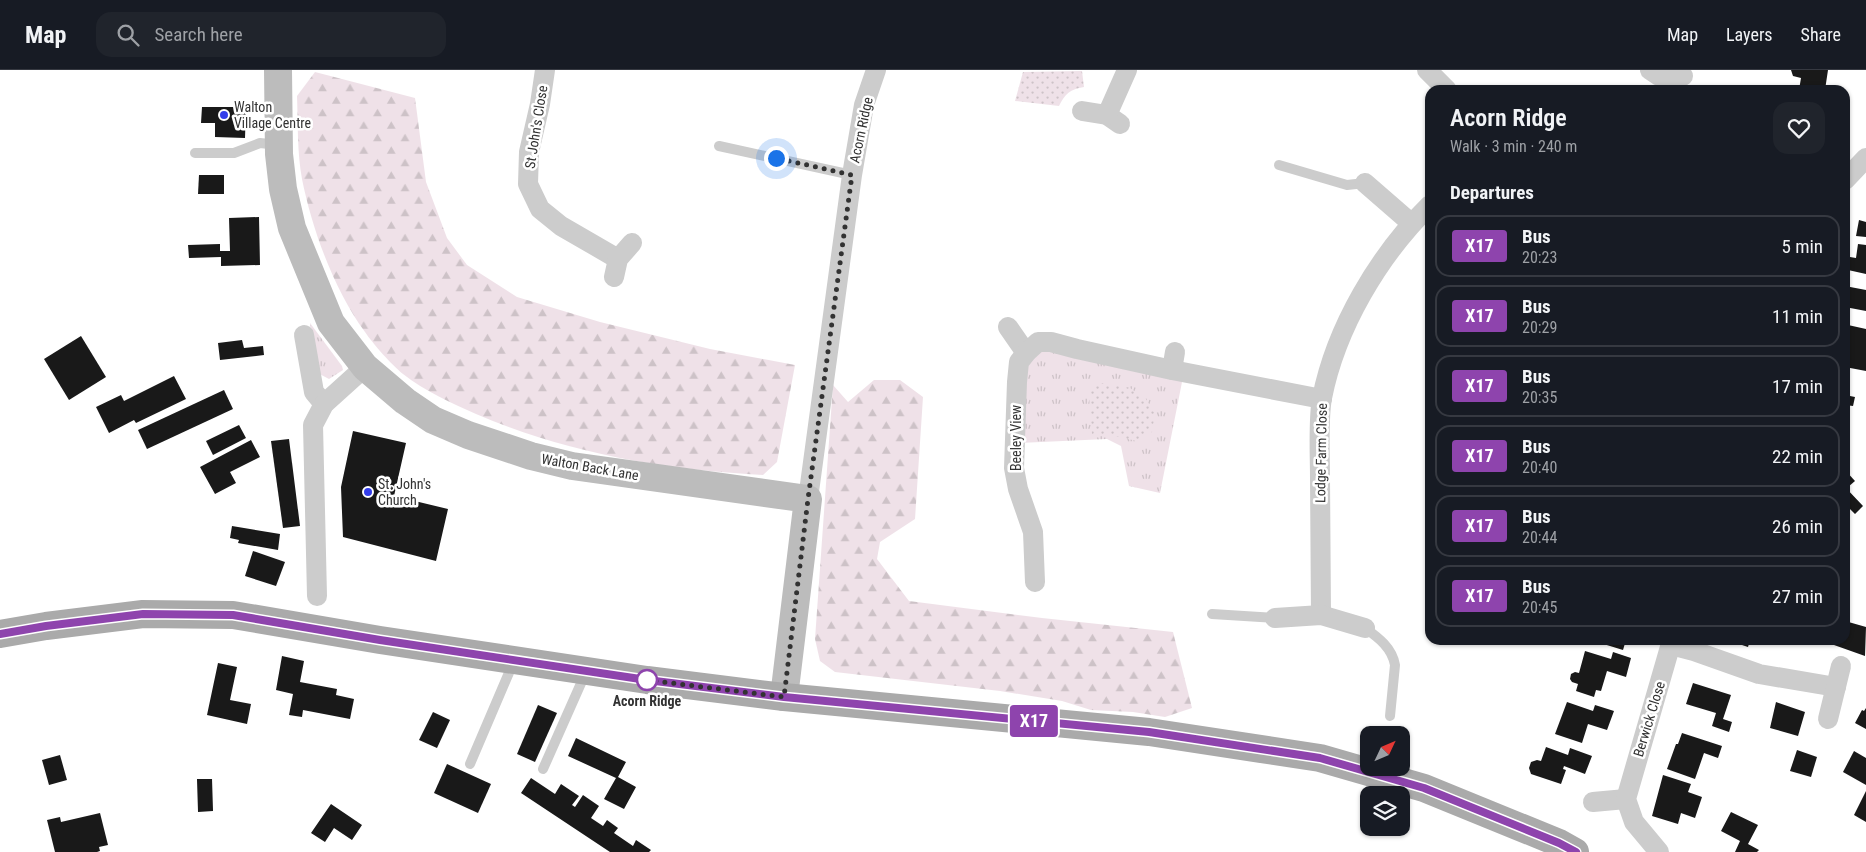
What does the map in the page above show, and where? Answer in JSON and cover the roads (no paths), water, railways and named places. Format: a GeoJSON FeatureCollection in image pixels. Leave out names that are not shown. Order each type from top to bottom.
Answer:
{"type":"FeatureCollection","features":[{"type":"Feature","properties":{"kind":"main road"},"geometry":{"type":"LineString","coordinates":[[0,634],[46,626],[143,614],[233,615],[587,671],[784,697],[1149,732],[1320,758],[1424,788],[1559,843],[1576,852]]}},
{"type":"Feature","properties":{"kind":"street","name":"Walton Back Lane"},"geometry":{"type":"LineString","coordinates":[[278,70],[279,145],[283,189],[296,237],[331,323],[366,367],[405,401],[433,420],[468,435],[531,456],[572,466],[808,499]]}},
{"type":"Feature","properties":{"kind":"street","name":"St John's Close"},"geometry":{"type":"LineString","coordinates":[[545,70],[540,104],[529,152],[528,184],[540,209],[616,268],[632,243]]}},
{"type":"Feature","properties":{"kind":"street","name":"Acorn Ridge"},"geometry":{"type":"LineString","coordinates":[[784,697],[808,499],[852,175],[864,105],[876,70]]}},
{"type":"Feature","properties":{"kind":"street"},"geometry":{"type":"LineString","coordinates":[[1082,111],[1114,119],[1127,70]]}},
{"type":"Feature","properties":{"kind":"street"},"geometry":{"type":"LineString","coordinates":[[1427,70],[1442,85]]}},
{"type":"Feature","properties":{"kind":"street"},"geometry":{"type":"LineString","coordinates":[[1654,79],[1683,76]]}},
{"type":"Feature","properties":{"kind":"street"},"geometry":{"type":"LineString","coordinates":[[1850,175],[1866,158]]}},
{"type":"Feature","properties":{"kind":"street"},"geometry":{"type":"LineString","coordinates":[[1365,183],[1411,223]]}},
{"type":"Feature","properties":{"kind":"street","name":"Lodge Farm Close"},"geometry":{"type":"LineString","coordinates":[[1321,616],[1320,456],[1322,400],[1335,353],[1352,309],[1411,223],[1425,210]]}},
{"type":"Feature","properties":{"kind":"street"},"geometry":{"type":"LineString","coordinates":[[1008,327],[1026,353],[1038,342],[1051,342],[1173,361],[1322,400]]}},
{"type":"Feature","properties":{"kind":"street"},"geometry":{"type":"LineString","coordinates":[[304,335],[314,392],[324,404]]}},
{"type":"Feature","properties":{"kind":"street","name":"Beeley View"},"geometry":{"type":"LineString","coordinates":[[1026,353],[1019,362],[1014,468],[1018,489],[1033,532],[1035,582]]}},
{"type":"Feature","properties":{"kind":"street"},"geometry":{"type":"LineString","coordinates":[[317,596],[313,425],[324,404],[366,367]]}},
{"type":"Feature","properties":{"kind":"street"},"geometry":{"type":"LineString","coordinates":[[1275,618],[1321,616],[1365,628]]}},
{"type":"Feature","properties":{"kind":"street","name":"Berwick Close"},"geometry":{"type":"LineString","coordinates":[[1626,799],[1670,645]]}},
{"type":"Feature","properties":{"kind":"street"},"geometry":{"type":"LineString","coordinates":[[1677,645],[1759,674],[1836,687]]}},
{"type":"Feature","properties":{"kind":"street"},"geometry":{"type":"LineString","coordinates":[[1828,719],[1841,666]]}},
{"type":"Feature","properties":{"kind":"street"},"geometry":{"type":"LineString","coordinates":[[1593,802],[1626,799],[1634,822],[1660,852]]}},
{"type":"Feature","properties":{"kind":"lane"},"geometry":{"type":"LineString","coordinates":[[195,153],[234,153],[260,144],[279,145]]}},
{"type":"Feature","properties":{"kind":"lane"},"geometry":{"type":"LineString","coordinates":[[719,146],[852,175]]}},
{"type":"Feature","properties":{"kind":"lane"},"geometry":{"type":"LineString","coordinates":[[1279,165],[1347,185],[1365,183]]}},
{"type":"Feature","properties":{"kind":"lane"},"geometry":{"type":"LineString","coordinates":[[1212,614],[1275,618]]}},
{"type":"Feature","properties":{"kind":"lane"},"geometry":{"type":"LineString","coordinates":[[1365,628],[1383,642],[1394,658],[1395,666],[1390,716]]}},
{"type":"Feature","properties":{"kind":"lane"},"geometry":{"type":"LineString","coordinates":[[470,764],[514,660]]}},
{"type":"Feature","properties":{"kind":"lane"},"geometry":{"type":"LineString","coordinates":[[542,769],[587,671]]}},
{"type":"Feature","properties":{"kind":"place","name":"Walton Village Centre"},"geometry":{"type":"Point","coordinates":[224,115]}},
{"type":"Feature","properties":{"kind":"place","name":"St. John's Church"},"geometry":{"type":"Point","coordinates":[368,492]}},
{"type":"Feature","properties":{"kind":"place","name":"Acorn Ridge"},"geometry":{"type":"Point","coordinates":[647,680]}}]}
